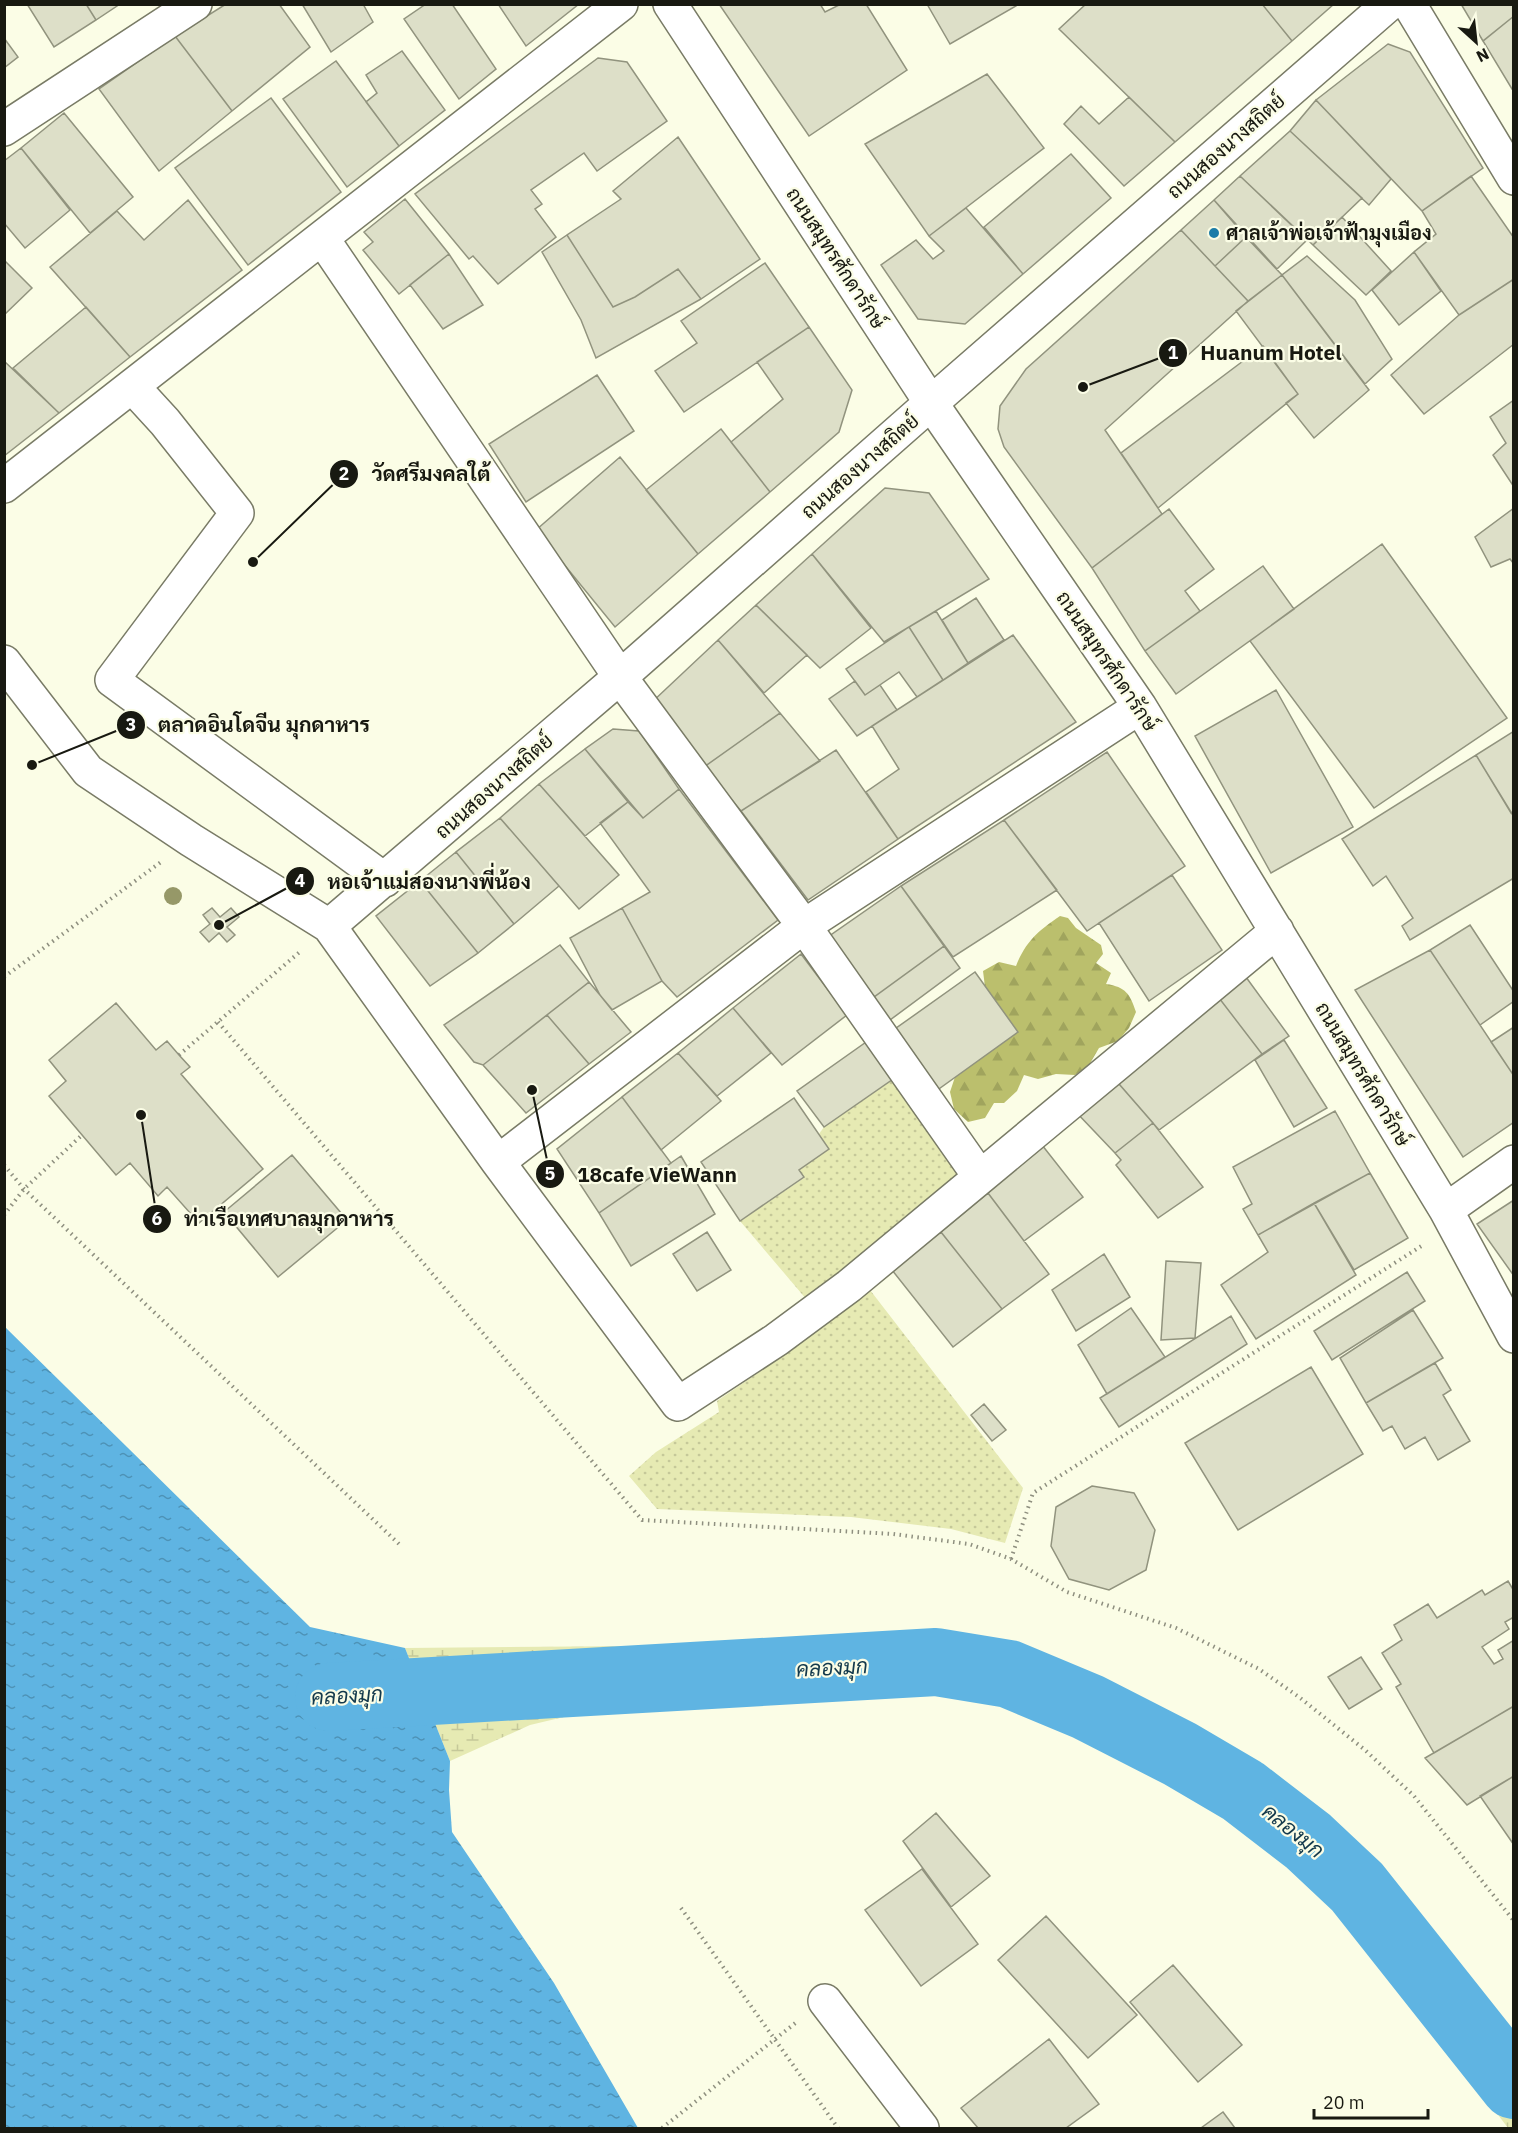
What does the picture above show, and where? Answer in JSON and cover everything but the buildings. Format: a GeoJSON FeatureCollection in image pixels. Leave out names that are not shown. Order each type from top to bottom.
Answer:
{"type":"FeatureCollection","features":[{"type":"Feature","properties":{"kind":"street"},"geometry":{"type":"LineString","coordinates":[[4,129],[195,4]]}},
{"type":"Feature","properties":{"kind":"street"},"geometry":{"type":"LineString","coordinates":[[4,486],[621,4]]}},
{"type":"Feature","properties":{"kind":"street","name":"ถนนสมุทรศักดารักษ์"},"geometry":{"type":"LineString","coordinates":[[670,4],[931,403],[1140,707],[1450,1217],[1514,1336]]}},
{"type":"Feature","properties":{"kind":"street","name":"ถนนสองนางสถิตย์"},"geometry":{"type":"LineString","coordinates":[[329,926],[620,677],[1389,4]]}},
{"type":"Feature","properties":{"kind":"street"},"geometry":{"type":"LineString","coordinates":[[1410,4],[1514,178]]}},
{"type":"Feature","properties":{"kind":"street"},"geometry":{"type":"LineString","coordinates":[[322,238],[620,677],[804,926],[980,1177]]}},
{"type":"Feature","properties":{"kind":"street"},"geometry":{"type":"LineString","coordinates":[[132,386],[165,422],[237,513],[112,680],[385,880]]}},
{"type":"Feature","properties":{"kind":"street"},"geometry":{"type":"LineString","coordinates":[[4,662],[88,771],[191,840],[329,926],[498,1162],[678,1404],[776,1340],[849,1286],[1276,931]]}},
{"type":"Feature","properties":{"kind":"street"},"geometry":{"type":"LineString","coordinates":[[498,1162],[804,926],[1140,707]]}},
{"type":"Feature","properties":{"kind":"street"},"geometry":{"type":"LineString","coordinates":[[1450,1217],[1514,1162]]}},
{"type":"Feature","properties":{"kind":"street"},"geometry":{"type":"LineString","coordinates":[[825,2001],[922,2128]]}},
{"type":"Feature","properties":{"kind":"path"},"geometry":{"type":"LineString","coordinates":[[4,976],[191,840]]}},
{"type":"Feature","properties":{"kind":"path"},"geometry":{"type":"LineString","coordinates":[[179,1055],[329,926]]}},
{"type":"Feature","properties":{"kind":"path"},"geometry":{"type":"LineString","coordinates":[[218,1022],[642,1520],[893,1534],[969,1544],[1011,1559],[1067,1592],[1176,1628],[1259,1670],[1299,1697],[1365,1750],[1414,1796],[1514,1921]]}},
{"type":"Feature","properties":{"kind":"path"},"geometry":{"type":"LineString","coordinates":[[4,1215],[24,1190],[82,1135]]}},
{"type":"Feature","properties":{"kind":"path"},"geometry":{"type":"LineString","coordinates":[[4,1165],[24,1190],[399,1544]]}},
{"type":"Feature","properties":{"kind":"path"},"geometry":{"type":"LineString","coordinates":[[1011,1559],[1033,1493],[1450,1217]]}},
{"type":"Feature","properties":{"kind":"path"},"geometry":{"type":"LineString","coordinates":[[681,1908],[838,2128]]}},
{"type":"Feature","properties":{"kind":"path"},"geometry":{"type":"LineString","coordinates":[[662,2128],[774,2039]]}},
{"type":"Feature","properties":{"kind":"green space"},"geometry":{"type":"Polygon","coordinates":[[[1060,916],[1068,918],[1076,928],[1101,945],[1103,954],[1096,963],[1111,973],[1106,984],[1123,989],[1132,1000],[1136,1012],[1129,1028],[1118,1041],[1099,1048],[1089,1065],[1075,1075],[1056,1074],[1038,1079],[1024,1075],[1017,1091],[1004,1103],[994,1103],[985,1118],[968,1122],[954,1109],[950,1092],[985,987],[983,971],[999,962],[1016,966],[1034,937],[1060,916]]]}},
{"type":"Feature","properties":{"kind":"green space"},"geometry":{"type":"Polygon","coordinates":[[[896,1077],[963,1175],[807,1300],[740,1221],[804,1178],[799,1170],[829,1149],[819,1134],[824,1127],[896,1077]]]}},
{"type":"Feature","properties":{"kind":"green space"},"geometry":{"type":"Polygon","coordinates":[[[870,1290],[1023,1488],[1005,1543],[951,1529],[851,1517],[657,1509],[629,1476],[656,1452],[719,1412],[717,1401],[790,1351],[870,1290]]]}},
{"type":"Feature","properties":{"kind":"green space"},"geometry":{"type":"Polygon","coordinates":[[[951,1639],[1010,1649],[1093,1677],[1239,1752],[1335,1824],[1388,1879],[1513,2037],[1513,2128],[1508,2128],[1337,1902],[1289,1858],[1217,1806],[1076,1729],[999,1701],[939,1691],[640,1699],[530,1725],[450,1761],[405,1648],[637,1646],[951,1639]]]}},
{"type":"Feature","properties":{"kind":"water"},"geometry":{"type":"Polygon","coordinates":[[[5,1327],[310,1627],[405,1648],[450,1761],[449,1790],[452,1832],[554,1983],[638,2128],[5,2128],[5,1327]]]}},
{"type":"Feature","properties":{"kind":"waterway","name":"คลองมุก"},"geometry":{"type":"LineString","coordinates":[[329,1697],[936,1662],[1009,1674],[1088,1707],[1180,1754],[1243,1791],[1308,1841],[1357,1887],[1514,2085]]}},
{"type":"Feature","properties":{"kind":"place","name":"ศาลเจ้าพ่อเจ้าฟ้ามุงเมือง"},"geometry":{"type":"Point","coordinates":[1214,233]}},
{"type":"Feature","properties":{"kind":"place","name":"Huanum Hotel"},"geometry":{"type":"Point","coordinates":[1083,387]}},
{"type":"Feature","properties":{"kind":"place","name":"วัดศรีมงคลใต้"},"geometry":{"type":"Point","coordinates":[253,562]}},
{"type":"Feature","properties":{"kind":"place","name":"ตลาดอินโดจีน มุกดาหาร"},"geometry":{"type":"Point","coordinates":[32,765]}},
{"type":"Feature","properties":{"kind":"place","name":"หอเจ้าแม่สองนางพี่น้อง"},"geometry":{"type":"Point","coordinates":[219,925]}},
{"type":"Feature","properties":{"kind":"place","name":"18cafe VieWann"},"geometry":{"type":"Point","coordinates":[532,1090]}},
{"type":"Feature","properties":{"kind":"place","name":"ท่าเรือเทศบาลมุกดาหาร"},"geometry":{"type":"Point","coordinates":[141,1115]}}]}
